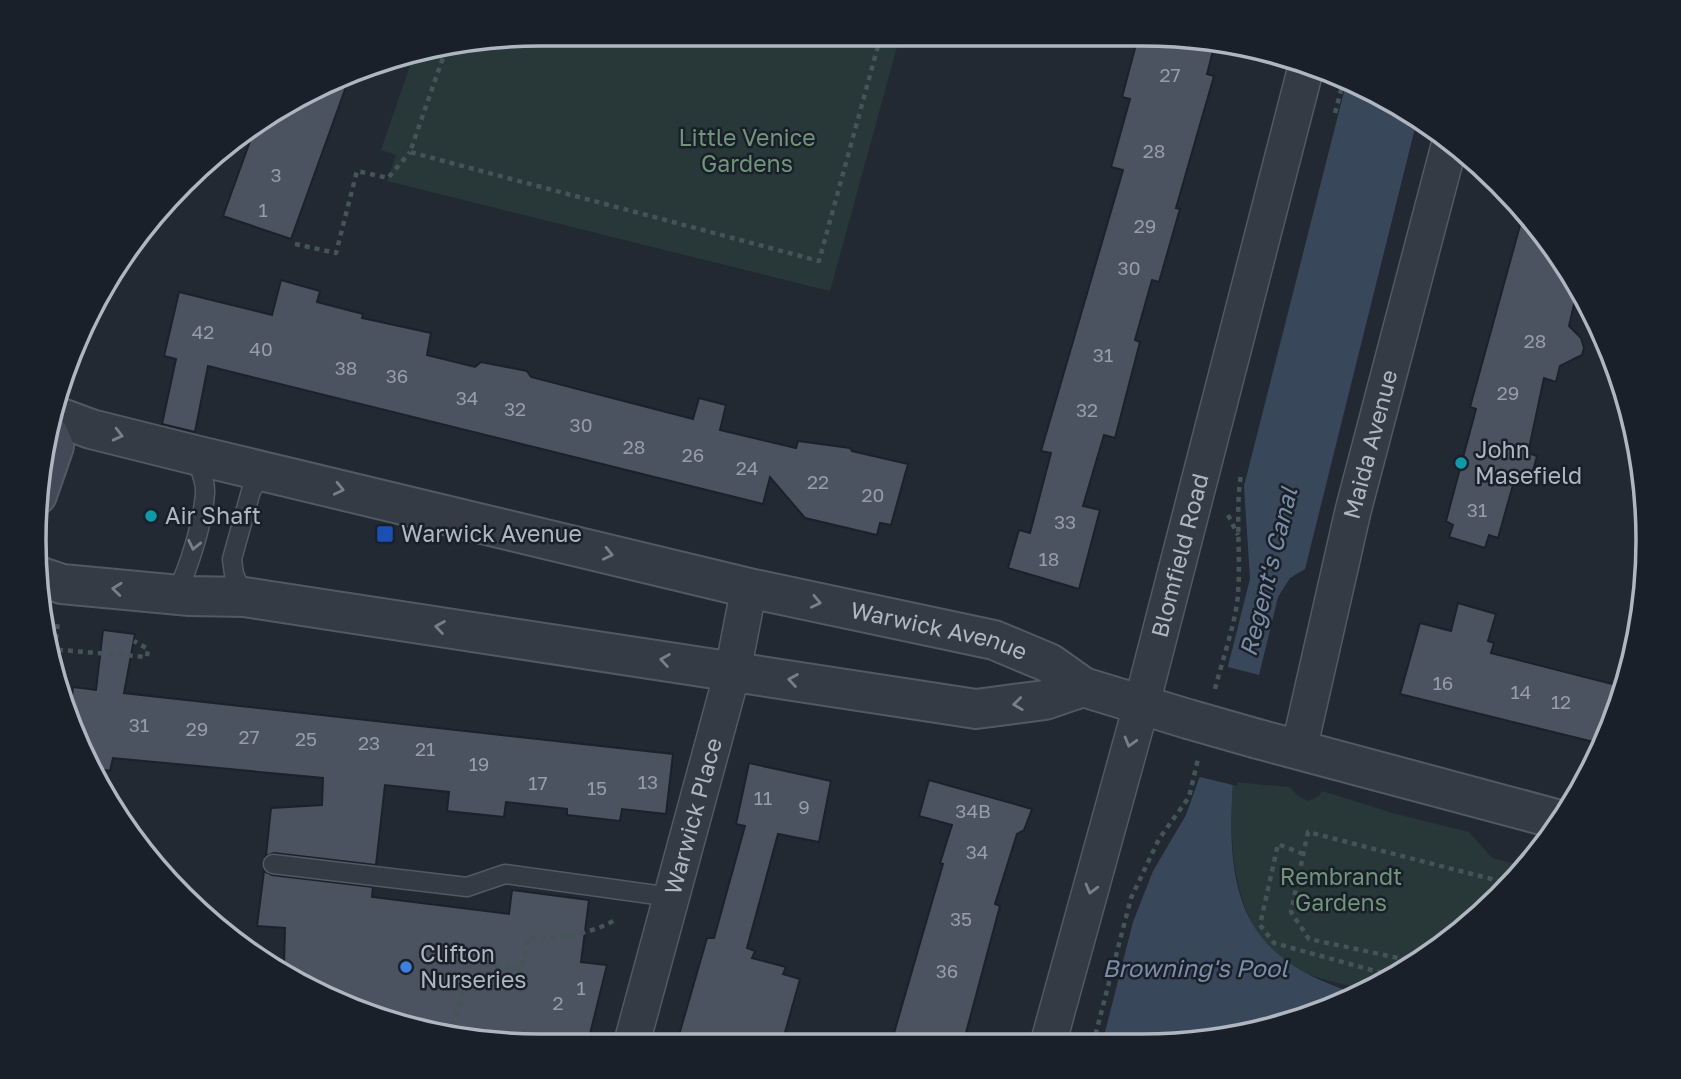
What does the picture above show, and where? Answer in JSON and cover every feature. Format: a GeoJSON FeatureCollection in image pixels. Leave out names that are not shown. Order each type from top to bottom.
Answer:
{"type":"FeatureCollection","features":[{"type":"Feature","properties":{"kind":"street","name":"Blomfield Road"},"geometry":{"type":"LineString","coordinates":[[1051,1034],[1142,704],[1304,74]]}},
{"type":"Feature","properties":{"kind":"street","name":"Maida Avenue"},"geometry":{"type":"LineString","coordinates":[[1299,750],[1353,511],[1447,152]]}},
{"type":"Feature","properties":{"kind":"street","name":"Warwick Avenue"},"geometry":{"type":"LineString","coordinates":[[61,418],[91,429],[195,455],[749,587],[994,640],[1049,663],[1083,687],[1299,750]]}},
{"type":"Feature","properties":{"kind":"street"},"geometry":{"type":"LineString","coordinates":[[48,579],[62,584],[244,597],[976,709],[1045,700],[1083,687]]}},
{"type":"Feature","properties":{"kind":"street","name":"Warwick Place"},"geometry":{"type":"LineString","coordinates":[[634,1034],[733,670],[749,587]]}},
{"type":"Feature","properties":{"kind":"street"},"geometry":{"type":"LineString","coordinates":[[1299,750],[1550,817]]}},
{"type":"Feature","properties":{"kind":"lane"},"geometry":{"type":"LineString","coordinates":[[175,594],[185,577],[206,490],[195,455]]}},
{"type":"Feature","properties":{"kind":"lane"},"geometry":{"type":"LineString","coordinates":[[244,597],[234,574],[233,559],[251,491],[264,471]]}},
{"type":"Feature","properties":{"kind":"lane"},"geometry":{"type":"LineString","coordinates":[[273,863],[467,887],[505,874],[671,897]]}},
{"type":"Feature","properties":{"kind":"path"},"geometry":{"type":"LineString","coordinates":[[410,152],[819,261],[878,46]]}},
{"type":"Feature","properties":{"kind":"path"},"geometry":{"type":"LineString","coordinates":[[295,244],[336,253],[358,171],[388,178],[410,152],[444,55]]}},
{"type":"Feature","properties":{"kind":"path"},"geometry":{"type":"LineString","coordinates":[[1237,502],[1240,539]]}},
{"type":"Feature","properties":{"kind":"path"},"geometry":{"type":"LineString","coordinates":[[58,650],[147,657],[148,649],[134,640]]}},
{"type":"Feature","properties":{"kind":"path"},"geometry":{"type":"LineString","coordinates":[[1402,959],[1309,939],[1291,912],[1308,832],[1499,881]]}},
{"type":"Feature","properties":{"kind":"path"},"geometry":{"type":"LineString","coordinates":[[1096,1034],[1131,898],[1160,839]]}},
{"type":"Feature","properties":{"kind":"path"},"geometry":{"type":"LineString","coordinates":[[1303,854],[1278,844],[1260,925],[1274,943],[1379,972]]}},
{"type":"Feature","properties":{"kind":"path"},"geometry":{"type":"LineString","coordinates":[[454,1026],[471,962],[521,969],[529,938],[539,940],[603,927],[615,920],[627,907],[631,890]]}},
{"type":"Feature","properties":{"kind":"green space","name":"Little Venice Gardens"},"geometry":{"type":"Polygon","coordinates":[[[540,46],[897,46],[830,291],[387,181],[396,155],[381,150],[411,62],[443,55],[540,46]]]}},
{"type":"Feature","properties":{"kind":"green space","name":"Rembrandt Gardens"},"geometry":{"type":"Polygon","coordinates":[[[1233,782],[1290,787],[1298,796],[1308,801],[1319,796],[1322,791],[1396,814],[1469,832],[1492,858],[1514,864],[1491,889],[1442,931],[1416,950],[1352,987],[1304,973],[1275,953],[1259,934],[1239,887],[1234,861],[1233,782]]]}},
{"type":"Feature","properties":{"kind":"water"},"geometry":{"type":"Polygon","coordinates":[[[1345,89],[1415,128],[1305,569],[1290,578],[1278,597],[1233,782],[1231,823],[1233,859],[1239,891],[1250,919],[1267,943],[1291,964],[1322,981],[1346,989],[1269,1017],[1238,1024],[1174,1032],[1105,1034],[1133,922],[1153,871],[1186,815],[1201,773],[1250,579],[1244,486],[1345,89]]]}},
{"type":"Feature","properties":{"kind":"pier"},"geometry":{"type":"Polygon","coordinates":[[[1224,666],[1263,676],[1237,786],[1196,776],[1224,666]]]}},
{"type":"Feature","properties":{"kind":"building"},"geometry":{"type":"Polygon","coordinates":[[[1136,46],[1213,51],[1207,74],[1214,76],[1176,208],[1180,209],[1159,282],[1152,280],[1135,340],[1140,342],[1115,438],[1104,435],[1083,506],[1100,510],[1079,589],[1008,568],[1019,530],[1030,533],[1051,453],[1041,451],[1123,170],[1111,167],[1130,99],[1122,97],[1136,46]]]}},
{"type":"Feature","properties":{"kind":"building"},"geometry":{"type":"Polygon","coordinates":[[[347,84],[291,239],[223,216],[251,140],[292,112],[347,84]]]}},
{"type":"Feature","properties":{"kind":"building"},"geometry":{"type":"Polygon","coordinates":[[[1521,223],[1552,265],[1574,302],[1569,326],[1581,338],[1584,348],[1582,355],[1560,366],[1556,382],[1544,378],[1528,453],[1537,456],[1530,482],[1515,478],[1498,538],[1489,535],[1485,548],[1449,537],[1453,525],[1446,521],[1476,409],[1470,407],[1521,223]]]}},
{"type":"Feature","properties":{"kind":"building"},"geometry":{"type":"Polygon","coordinates":[[[281,280],[320,291],[317,302],[363,314],[362,318],[431,333],[427,355],[475,367],[481,362],[527,371],[531,377],[693,419],[699,398],[726,405],[720,430],[796,448],[798,441],[850,448],[852,451],[908,464],[891,525],[880,523],[877,535],[805,518],[770,477],[763,504],[208,366],[195,432],[162,424],[176,359],[164,356],[179,292],[272,315],[281,280]]]}},
{"type":"Feature","properties":{"kind":"building"},"geometry":{"type":"Polygon","coordinates":[[[1458,603],[1496,614],[1488,641],[1494,643],[1491,653],[1613,684],[1592,742],[1400,694],[1420,623],[1451,631],[1458,603]]]}},
{"type":"Feature","properties":{"kind":"building"},"geometry":{"type":"Polygon","coordinates":[[[103,630],[135,634],[124,693],[673,754],[666,814],[622,809],[620,821],[567,815],[567,809],[506,802],[504,817],[447,811],[449,792],[385,785],[376,865],[274,853],[266,856],[271,808],[322,805],[323,778],[113,758],[110,771],[103,770],[83,729],[72,697],[73,687],[96,690],[103,630]]]}},
{"type":"Feature","properties":{"kind":"building"},"geometry":{"type":"Polygon","coordinates":[[[749,763],[831,781],[819,842],[778,834],[747,948],[755,951],[752,958],[786,967],[783,974],[800,979],[785,1034],[679,1034],[707,938],[714,938],[745,826],[736,824],[749,763]]]}},
{"type":"Feature","properties":{"kind":"building"},"geometry":{"type":"Polygon","coordinates":[[[929,780],[1032,809],[1024,830],[1017,834],[995,904],[1000,906],[966,1034],[894,1033],[952,825],[919,816],[929,780]]]}},
{"type":"Feature","properties":{"kind":"building"},"geometry":{"type":"Polygon","coordinates":[[[264,871],[272,875],[373,887],[372,897],[509,914],[512,890],[589,900],[581,962],[607,965],[590,1034],[540,1034],[475,1029],[412,1017],[321,983],[284,962],[285,928],[257,926],[264,871]]]}},
{"type":"Feature","properties":{"kind":"place","name":"John Masefield"},"geometry":{"type":"Point","coordinates":[1461,463]}},
{"type":"Feature","properties":{"kind":"place","name":"Air Shaft"},"geometry":{"type":"Point","coordinates":[151,516]}},
{"type":"Feature","properties":{"kind":"place","name":"Warwick Avenue"},"geometry":{"type":"Point","coordinates":[385,534]}},
{"type":"Feature","properties":{"kind":"place","name":"Clifton Nurseries"},"geometry":{"type":"Point","coordinates":[406,967]}},
{"type":"Feature","properties":{"kind":"water label","name":"Regent's Canal"},"geometry":{"type":"Point","coordinates":[1269,572]}},
{"type":"Feature","properties":{"kind":"water label","name":"Browning's Pool"},"geometry":{"type":"Point","coordinates":[1195,969]}}]}
